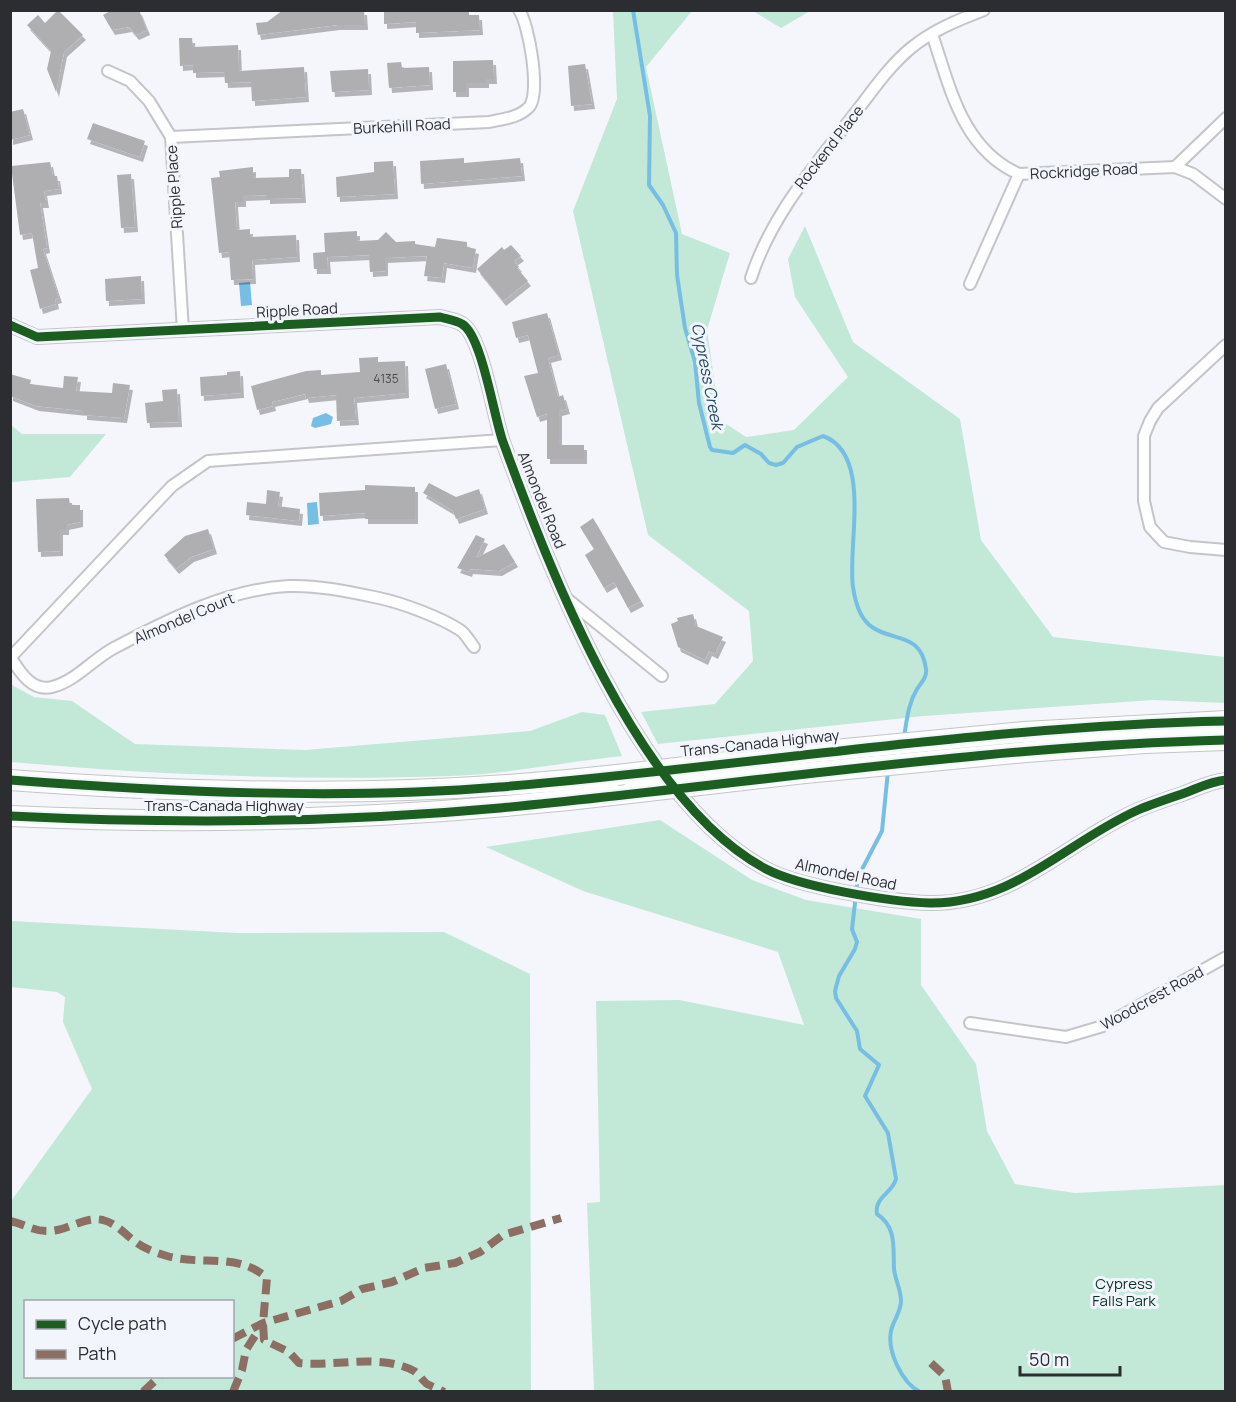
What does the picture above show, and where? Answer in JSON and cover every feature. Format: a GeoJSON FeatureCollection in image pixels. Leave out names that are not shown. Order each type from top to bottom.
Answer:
{"type":"FeatureCollection","features":[{"type":"Feature","properties":{"kind":"highway","name":"Trans-Canada Highway"},"geometry":{"type":"LineString","coordinates":[[10,780],[205,790],[371,791],[497,787],[803,753],[1024,732],[1226,721]]}},
{"type":"Feature","properties":{"kind":"highway","name":"Trans-Canada Highway"},"geometry":{"type":"LineString","coordinates":[[10,816],[205,821],[324,819],[487,809],[1026,752],[1226,740]]}},
{"type":"Feature","properties":{"kind":"street","name":"Burkehill Road"},"geometry":{"type":"LineString","coordinates":[[171,137],[489,122],[514,117],[530,107],[534,96],[530,35],[519,10]]}},
{"type":"Feature","properties":{"kind":"street"},"geometry":{"type":"LineString","coordinates":[[932,34],[956,20],[984,10]]}},
{"type":"Feature","properties":{"kind":"street","name":"Rockridge Road"},"geometry":{"type":"LineString","coordinates":[[932,34],[960,116],[971,134],[995,161],[1019,174],[1175,167],[1193,174],[1226,199]]}},
{"type":"Feature","properties":{"kind":"street","name":"Rockend Place"},"geometry":{"type":"LineString","coordinates":[[751,278],[768,235],[791,197],[886,73],[910,49],[932,34]]}},
{"type":"Feature","properties":{"kind":"street","name":"Ripple Place"},"geometry":{"type":"LineString","coordinates":[[108,71],[130,81],[150,101],[171,137],[183,331]]}},
{"type":"Feature","properties":{"kind":"street"},"geometry":{"type":"LineString","coordinates":[[1175,167],[1226,118]]}},
{"type":"Feature","properties":{"kind":"street"},"geometry":{"type":"LineString","coordinates":[[970,284],[1019,174]]}},
{"type":"Feature","properties":{"kind":"street","name":"Ripple Road"},"geometry":{"type":"LineString","coordinates":[[10,325],[37,337],[440,317],[464,324],[476,340],[502,440]]}},
{"type":"Feature","properties":{"kind":"street"},"geometry":{"type":"LineString","coordinates":[[1226,345],[1158,408],[1144,436],[1145,514],[1156,535],[1164,542],[1226,550]]}},
{"type":"Feature","properties":{"kind":"street","name":"Almondel Road"},"geometry":{"type":"LineString","coordinates":[[11,658],[172,486],[208,460],[502,440],[566,598],[622,709],[657,766],[714,832],[768,870],[813,885],[906,901],[970,900],[1001,890],[1137,810],[1226,780]]}},
{"type":"Feature","properties":{"kind":"street","name":"Almondel Court"},"geometry":{"type":"LineString","coordinates":[[11,658],[22,676],[36,686],[51,687],[69,679],[112,649],[194,610],[237,595],[289,586],[339,590],[395,602],[461,630],[474,647]]}},
{"type":"Feature","properties":{"kind":"street"},"geometry":{"type":"LineString","coordinates":[[566,598],[662,676]]}},
{"type":"Feature","properties":{"kind":"street","name":"Woodcrest Road"},"geometry":{"type":"LineString","coordinates":[[970,1023],[1066,1037],[1103,1026],[1226,957]]}},
{"type":"Feature","properties":{"kind":"green space"},"geometry":{"type":"Polygon","coordinates":[[[613,11],[692,11],[646,67],[682,234],[730,253],[707,330],[720,420],[746,437],[794,430],[848,377],[795,297],[788,259],[805,226],[853,342],[960,419],[981,540],[1053,637],[1225,657],[1225,703],[1153,700],[924,716],[658,744],[641,712],[715,704],[753,661],[749,611],[648,535],[573,211],[617,99],[613,11]]]}},
{"type":"Feature","properties":{"kind":"green space"},"geometry":{"type":"Polygon","coordinates":[[[753,11],[810,11],[781,28],[753,11]]]}},
{"type":"Feature","properties":{"kind":"green space"},"geometry":{"type":"Polygon","coordinates":[[[11,425],[22,434],[106,434],[70,477],[12,482],[11,425]]]}},
{"type":"Feature","properties":{"kind":"green space"},"geometry":{"type":"Polygon","coordinates":[[[10,684],[34,697],[72,701],[135,744],[305,750],[530,731],[582,712],[605,715],[622,756],[493,773],[341,778],[230,776],[11,762],[10,684]]]}},
{"type":"Feature","properties":{"kind":"green space","name":"Cypress Falls Park"},"geometry":{"type":"Polygon","coordinates":[[[660,820],[752,880],[806,900],[921,919],[921,985],[976,1064],[987,1131],[1015,1184],[1075,1193],[1225,1185],[1225,1391],[594,1391],[587,1203],[600,1202],[596,1001],[679,1000],[804,1025],[778,952],[583,891],[486,847],[660,820]]]}},
{"type":"Feature","properties":{"kind":"green space"},"geometry":{"type":"Polygon","coordinates":[[[11,921],[237,933],[444,932],[530,974],[531,1391],[11,1391],[11,1201],[92,1089],[63,1022],[65,997],[57,992],[11,987],[11,921]]]}},
{"type":"Feature","properties":{"kind":"water"},"geometry":{"type":"Polygon","coordinates":[[[250,282],[252,305],[241,306],[239,283],[250,282]]]}},
{"type":"Feature","properties":{"kind":"water"},"geometry":{"type":"Polygon","coordinates":[[[326,413],[333,417],[331,424],[315,428],[311,426],[313,418],[326,413]]]}},
{"type":"Feature","properties":{"kind":"water"},"geometry":{"type":"Polygon","coordinates":[[[317,502],[319,524],[308,525],[307,503],[317,502]]]}},
{"type":"Feature","properties":{"kind":"building"},"geometry":{"type":"Polygon","coordinates":[[[58,10],[83,35],[64,52],[56,92],[47,69],[51,51],[27,25],[38,15],[45,23],[58,10]]]}},
{"type":"Feature","properties":{"kind":"building"},"geometry":{"type":"Polygon","coordinates":[[[112,10],[139,10],[147,30],[136,35],[129,27],[112,30],[103,15],[112,10]]]}},
{"type":"Feature","properties":{"kind":"building"},"geometry":{"type":"Polygon","coordinates":[[[283,10],[364,10],[365,25],[337,25],[258,35],[256,23],[267,22],[283,10]]]}},
{"type":"Feature","properties":{"kind":"building"},"geometry":{"type":"Polygon","coordinates":[[[384,10],[469,10],[469,15],[479,15],[480,30],[416,33],[416,22],[384,24],[384,10]]]}},
{"type":"Feature","properties":{"kind":"building"},"geometry":{"type":"Polygon","coordinates":[[[179,38],[192,38],[193,47],[238,45],[239,71],[304,67],[306,97],[252,101],[251,82],[225,83],[224,72],[193,73],[193,65],[180,66],[179,38]]]}},
{"type":"Feature","properties":{"kind":"building"},"geometry":{"type":"Polygon","coordinates":[[[493,60],[494,79],[486,79],[486,83],[466,83],[466,92],[453,92],[453,61],[493,60]]]}},
{"type":"Feature","properties":{"kind":"building"},"geometry":{"type":"Polygon","coordinates":[[[401,62],[402,68],[429,67],[430,85],[389,88],[387,63],[401,62]]]}},
{"type":"Feature","properties":{"kind":"building"},"geometry":{"type":"Polygon","coordinates":[[[585,64],[592,104],[571,106],[568,66],[585,64]]]}},
{"type":"Feature","properties":{"kind":"building"},"geometry":{"type":"Polygon","coordinates":[[[368,69],[369,90],[332,92],[330,71],[368,69]]]}},
{"type":"Feature","properties":{"kind":"building"},"geometry":{"type":"Polygon","coordinates":[[[23,109],[30,135],[10,140],[10,112],[23,109]]]}},
{"type":"Feature","properties":{"kind":"building"},"geometry":{"type":"Polygon","coordinates":[[[93,123],[145,141],[140,157],[87,139],[93,123]]]}},
{"type":"Feature","properties":{"kind":"building"},"geometry":{"type":"Polygon","coordinates":[[[464,158],[464,163],[520,158],[522,176],[421,184],[420,161],[464,158]]]}},
{"type":"Feature","properties":{"kind":"building"},"geometry":{"type":"Polygon","coordinates":[[[393,161],[395,194],[337,197],[336,177],[374,172],[374,162],[393,161]]]}},
{"type":"Feature","properties":{"kind":"building"},"geometry":{"type":"Polygon","coordinates":[[[50,162],[53,176],[57,176],[59,189],[44,191],[46,203],[40,203],[47,248],[43,249],[59,298],[55,299],[56,304],[40,309],[30,270],[38,268],[32,233],[20,235],[11,166],[50,162]]]}},
{"type":"Feature","properties":{"kind":"building"},"geometry":{"type":"Polygon","coordinates":[[[253,167],[253,178],[289,177],[289,169],[301,169],[303,198],[267,199],[267,195],[243,196],[243,202],[235,202],[237,230],[250,229],[250,237],[296,235],[297,257],[252,260],[253,279],[231,280],[229,252],[219,253],[211,178],[220,177],[219,171],[253,167]]]}},
{"type":"Feature","properties":{"kind":"building"},"geometry":{"type":"Polygon","coordinates":[[[131,174],[135,227],[121,228],[117,175],[131,174]]]}},
{"type":"Feature","properties":{"kind":"building"},"geometry":{"type":"Polygon","coordinates":[[[357,231],[357,241],[378,240],[386,232],[396,242],[415,241],[415,244],[435,247],[437,238],[467,242],[467,247],[476,249],[473,268],[444,263],[442,278],[424,276],[427,256],[385,258],[385,271],[370,272],[369,255],[327,257],[328,269],[314,269],[313,253],[325,252],[324,233],[357,231]]]}},
{"type":"Feature","properties":{"kind":"building"},"geometry":{"type":"Polygon","coordinates":[[[511,245],[521,256],[514,261],[519,267],[517,268],[528,281],[503,301],[477,269],[502,247],[504,250],[511,245]]]}},
{"type":"Feature","properties":{"kind":"building"},"geometry":{"type":"Polygon","coordinates":[[[141,276],[142,299],[106,301],[105,279],[141,276]]]}},
{"type":"Feature","properties":{"kind":"building"},"geometry":{"type":"Polygon","coordinates":[[[547,313],[559,355],[548,358],[558,397],[563,395],[567,409],[559,411],[559,445],[584,445],[584,459],[547,459],[547,414],[537,417],[524,376],[538,373],[528,335],[516,338],[512,322],[547,313]]]}},
{"type":"Feature","properties":{"kind":"building"},"geometry":{"type":"Polygon","coordinates":[[[378,357],[378,362],[405,361],[406,393],[354,398],[356,420],[337,421],[336,395],[306,398],[305,394],[272,402],[273,406],[257,410],[251,386],[306,371],[321,370],[321,375],[360,372],[359,358],[378,357]]]}},
{"type":"Feature","properties":{"kind":"building"},"geometry":{"type":"Polygon","coordinates":[[[446,364],[456,404],[435,409],[425,369],[446,364]]]}},
{"type":"Feature","properties":{"kind":"building"},"geometry":{"type":"Polygon","coordinates":[[[240,371],[241,393],[201,396],[200,377],[227,375],[227,372],[240,371]]]}},
{"type":"Feature","properties":{"kind":"building"},"geometry":{"type":"Polygon","coordinates":[[[10,374],[31,380],[30,384],[63,388],[64,376],[78,377],[76,391],[112,393],[113,383],[130,385],[124,418],[84,415],[84,411],[36,406],[10,396],[10,374]]]}},
{"type":"Feature","properties":{"kind":"building"},"geometry":{"type":"Polygon","coordinates":[[[177,389],[179,422],[147,423],[145,403],[163,401],[162,390],[177,389]]]}},
{"type":"Feature","properties":{"kind":"building"},"geometry":{"type":"Polygon","coordinates":[[[429,483],[456,497],[479,489],[485,509],[456,519],[453,511],[423,493],[429,483]]]}},
{"type":"Feature","properties":{"kind":"building"},"geometry":{"type":"Polygon","coordinates":[[[365,485],[415,487],[415,519],[365,519],[365,513],[320,516],[319,493],[365,490],[365,485]]]}},
{"type":"Feature","properties":{"kind":"building"},"geometry":{"type":"Polygon","coordinates":[[[267,490],[280,492],[278,506],[300,509],[299,521],[246,515],[247,502],[266,504],[267,490]]]}},
{"type":"Feature","properties":{"kind":"building"},"geometry":{"type":"Polygon","coordinates":[[[69,498],[70,505],[80,505],[80,522],[66,525],[66,530],[60,530],[60,551],[38,552],[36,499],[69,498]]]}},
{"type":"Feature","properties":{"kind":"building"},"geometry":{"type":"Polygon","coordinates":[[[593,518],[641,601],[628,608],[614,582],[604,588],[585,555],[594,549],[580,527],[593,518]]]}},
{"type":"Feature","properties":{"kind":"building"},"geometry":{"type":"Polygon","coordinates":[[[208,529],[214,549],[191,557],[176,569],[164,555],[185,536],[208,529]]]}},
{"type":"Feature","properties":{"kind":"building"},"geometry":{"type":"Polygon","coordinates":[[[476,535],[485,539],[476,558],[504,544],[515,562],[499,571],[470,569],[469,572],[457,568],[476,535]]]}},
{"type":"Feature","properties":{"kind":"building"},"geometry":{"type":"Polygon","coordinates":[[[693,614],[696,626],[723,637],[715,654],[709,651],[705,660],[678,647],[671,624],[678,621],[677,618],[693,614]]]}},
{"type":"Feature","properties":{"kind":"waterway","name":"Cypress Creek"},"geometry":{"type":"LineString","coordinates":[[633,10],[650,116],[649,185],[663,205],[676,233],[677,275],[685,328],[695,362],[699,403],[710,447],[712,450],[733,453],[745,445],[761,454],[769,463],[776,465],[783,463],[797,447],[823,436],[838,446],[848,461],[853,481],[852,569],[853,587],[859,609],[864,619],[872,627],[912,643],[923,657],[926,669],[925,677],[917,689],[908,712],[904,737]]}},
{"type":"Feature","properties":{"kind":"waterway","name":"Cypress Creek"},"geometry":{"type":"LineString","coordinates":[[888,771],[882,831],[858,877],[852,929],[857,942],[839,976],[835,991],[836,998],[857,1031],[860,1049],[879,1065],[865,1096],[888,1133],[896,1179],[878,1203],[877,1208],[877,1214],[888,1225],[893,1238],[895,1273],[901,1297],[900,1309],[891,1331],[891,1348],[902,1374],[913,1388],[920,1392]]}},
{"type":"Feature","properties":{"kind":"marked path"},"geometry":{"type":"LineString","coordinates":[[234,1338],[263,1323],[341,1301],[362,1289],[392,1282],[424,1268],[455,1263],[480,1252],[503,1235],[561,1218]]}},
{"type":"Feature","properties":{"kind":"marked path"},"geometry":{"type":"LineString","coordinates":[[10,1221],[34,1229],[50,1231],[83,1221],[103,1220],[117,1227],[140,1245],[163,1255],[180,1259],[232,1262],[244,1265],[267,1278],[263,1323],[264,1340],[289,1352],[299,1363],[387,1363],[414,1371],[427,1384],[444,1392]]}},
{"type":"Feature","properties":{"kind":"marked path"},"geometry":{"type":"LineString","coordinates":[[233,1392],[242,1370],[246,1350],[263,1323]]}},
{"type":"Feature","properties":{"kind":"marked path"},"geometry":{"type":"LineString","coordinates":[[931,1363],[945,1376],[948,1392]]}},
{"type":"Feature","properties":{"kind":"marked path"},"geometry":{"type":"LineString","coordinates":[[143,1392],[158,1378]]}},
{"type":"Feature","properties":{"kind":"cycle path"},"geometry":{"type":"LineString","coordinates":[[10,325],[37,337],[440,317],[462,324],[476,344],[487,378],[499,430],[546,554],[604,679],[639,739],[678,792],[720,837],[766,869],[781,876],[822,887],[892,900],[930,903],[960,901],[1014,882],[1112,823],[1138,810],[1226,780]]}},
{"type":"Feature","properties":{"kind":"cycle path"},"geometry":{"type":"LineString","coordinates":[[10,780],[255,793],[440,791],[591,779],[953,739],[1135,724],[1226,721]]}},
{"type":"Feature","properties":{"kind":"cycle path"},"geometry":{"type":"LineString","coordinates":[[10,816],[194,821],[378,817],[591,799],[953,758],[1044,750],[1226,740]]}}]}
